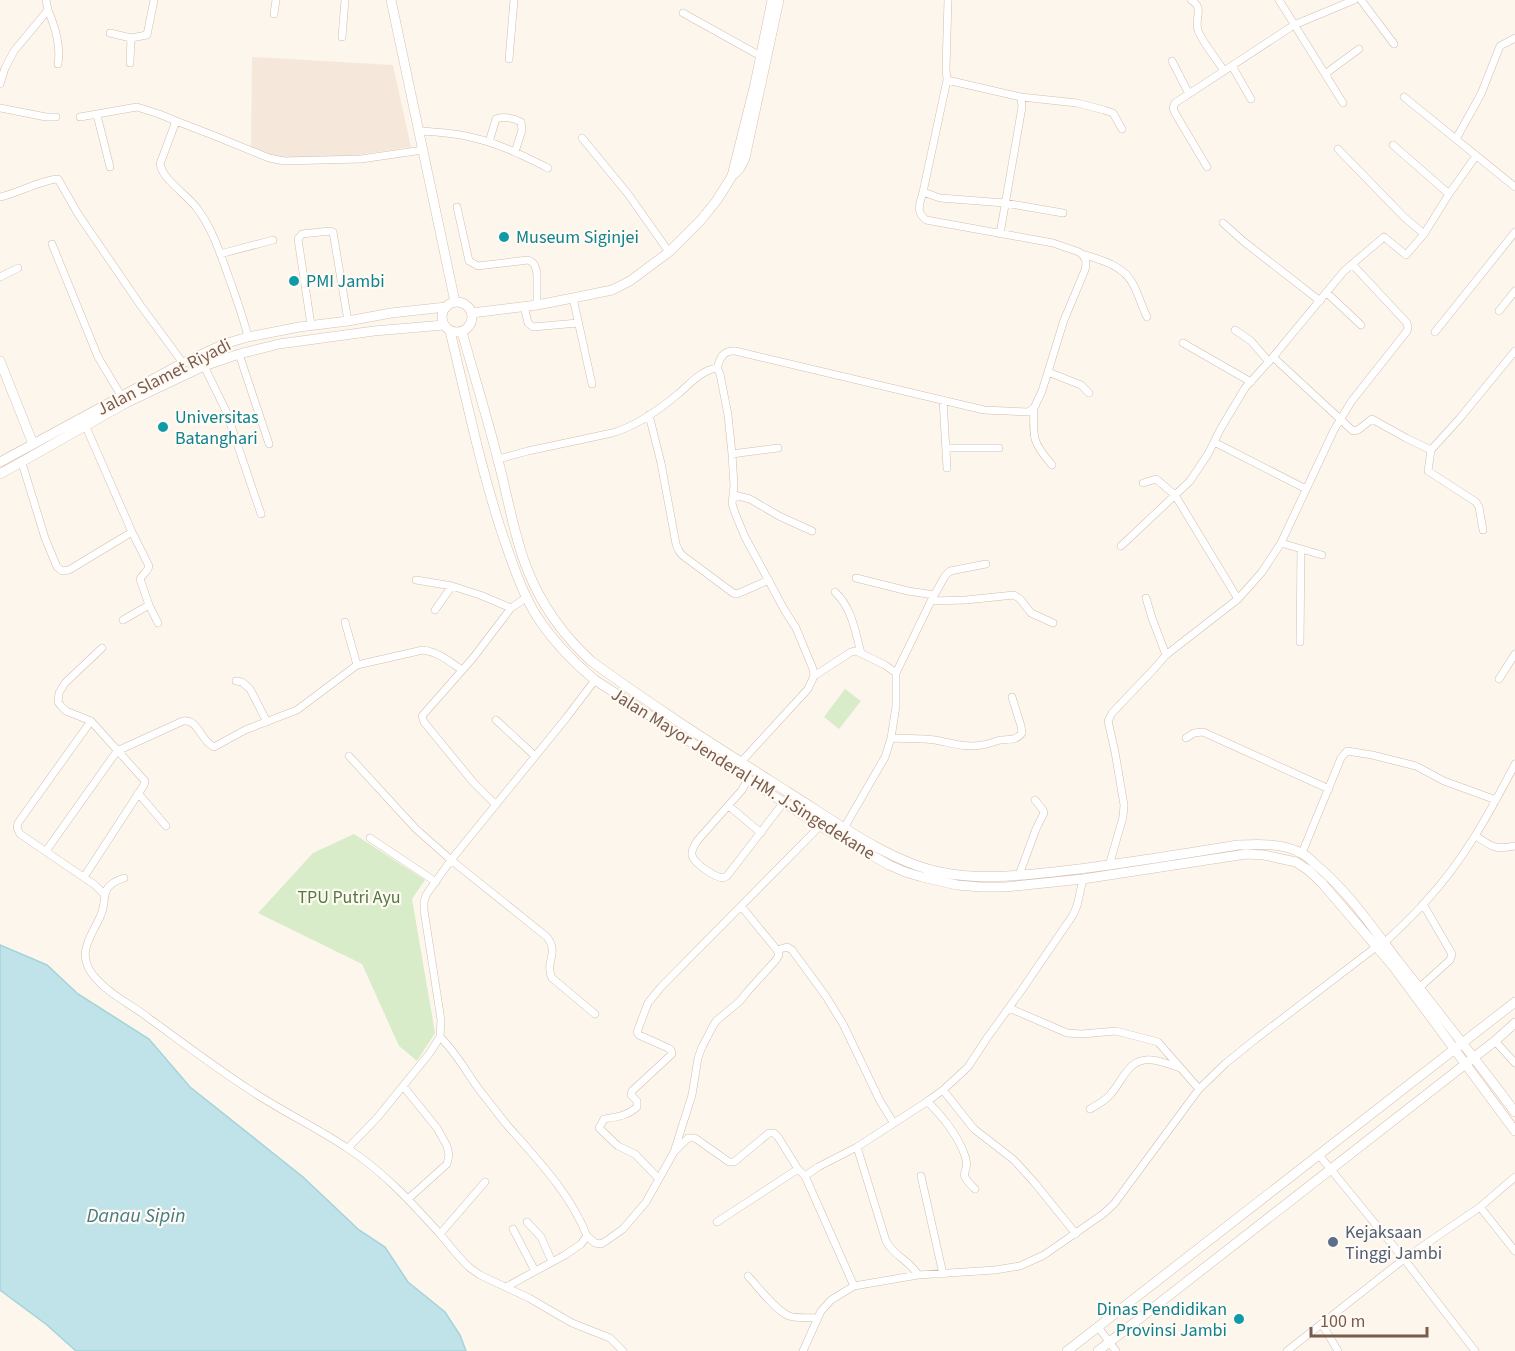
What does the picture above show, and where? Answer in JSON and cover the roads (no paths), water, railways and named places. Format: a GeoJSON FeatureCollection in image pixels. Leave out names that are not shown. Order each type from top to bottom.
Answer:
{"type":"FeatureCollection","features":[{"type":"Feature","properties":{"kind":"main road"},"geometry":{"type":"LineString","coordinates":[[391,0],[455,302]]}},
{"type":"Feature","properties":{"kind":"main road"},"geometry":{"type":"LineString","coordinates":[[472,313],[537,305],[612,290],[639,276],[669,252],[701,220],[745,158],[772,2]]}},
{"type":"Feature","properties":{"kind":"main road"},"geometry":{"type":"LineString","coordinates":[[455,302],[467,305],[473,319],[467,329],[454,332],[447,328],[442,315],[446,307],[455,302]]}},
{"type":"Feature","properties":{"kind":"main road","name":"Jalan Slamet Riyadi"},"geometry":{"type":"LineString","coordinates":[[0,462],[183,363],[224,344],[312,325],[446,307]]}},
{"type":"Feature","properties":{"kind":"main road","name":"Jalan Slamet Riyadi"},"geometry":{"type":"LineString","coordinates":[[0,474],[126,403],[204,366],[240,354],[279,344],[374,331],[447,328]]}},
{"type":"Feature","properties":{"kind":"main road","name":"Jalan Mayor Jenderal HM. J.Singedekane"},"geometry":{"type":"LineString","coordinates":[[447,328],[483,471],[515,571],[526,597],[556,642],[573,662],[595,680],[820,826],[905,873],[957,885],[981,887],[1083,879],[1238,855],[1264,855],[1296,862],[1322,883],[1419,988],[1459,1046],[1465,1064],[1515,1131]]}},
{"type":"Feature","properties":{"kind":"main road"},"geometry":{"type":"LineString","coordinates":[[279,331],[279,344]]}},
{"type":"Feature","properties":{"kind":"main road","name":"Jalan Mayor Jenderal HM. J.Singedekane"},"geometry":{"type":"LineString","coordinates":[[462,332],[528,571],[556,622],[591,661],[844,828],[895,856],[942,873],[981,876],[1019,875],[1109,866],[1238,845],[1258,844],[1302,853],[1344,891],[1393,966],[1459,1046],[1474,1057],[1515,1112]]}},
{"type":"Feature","properties":{"kind":"main road"},"geometry":{"type":"LineString","coordinates":[[0,361],[33,444]]}},
{"type":"Feature","properties":{"kind":"main road"},"geometry":{"type":"LineString","coordinates":[[669,729],[676,719]]}},
{"type":"Feature","properties":{"kind":"main road"},"geometry":{"type":"LineString","coordinates":[[686,740],[693,730]]}},
{"type":"Feature","properties":{"kind":"main road"},"geometry":{"type":"LineString","coordinates":[[1068,1351],[1515,1002]]}},
{"type":"Feature","properties":{"kind":"main road"},"geometry":{"type":"LineString","coordinates":[[1098,1351],[1515,1023]]}},
{"type":"Feature","properties":{"kind":"street"},"geometry":{"type":"LineString","coordinates":[[46,0],[57,35],[58,64]]}},
{"type":"Feature","properties":{"kind":"street"},"geometry":{"type":"LineString","coordinates":[[110,33],[131,38],[148,34],[154,0]]}},
{"type":"Feature","properties":{"kind":"street"},"geometry":{"type":"LineString","coordinates":[[274,14],[276,0]]}},
{"type":"Feature","properties":{"kind":"street"},"geometry":{"type":"LineString","coordinates":[[342,37],[345,0]]}},
{"type":"Feature","properties":{"kind":"street"},"geometry":{"type":"LineString","coordinates":[[509,59],[514,0]]}},
{"type":"Feature","properties":{"kind":"street"},"geometry":{"type":"LineString","coordinates":[[948,0],[947,80],[920,213],[926,220],[1053,243],[1109,263],[1125,273],[1134,285],[1148,317]]}},
{"type":"Feature","properties":{"kind":"street"},"geometry":{"type":"LineString","coordinates":[[1191,0],[1199,7],[1197,21],[1199,34],[1224,71]]}},
{"type":"Feature","properties":{"kind":"street"},"geometry":{"type":"LineString","coordinates":[[1279,0],[1343,103]]}},
{"type":"Feature","properties":{"kind":"street"},"geometry":{"type":"LineString","coordinates":[[1207,167],[1173,108],[1175,103],[1294,25],[1354,0]]}},
{"type":"Feature","properties":{"kind":"street"},"geometry":{"type":"LineString","coordinates":[[1361,0],[1394,44]]}},
{"type":"Feature","properties":{"kind":"street"},"geometry":{"type":"LineString","coordinates":[[0,84],[4,68],[14,51],[48,10]]}},
{"type":"Feature","properties":{"kind":"street"},"geometry":{"type":"LineString","coordinates":[[683,13],[764,58]]}},
{"type":"Feature","properties":{"kind":"street"},"geometry":{"type":"LineString","coordinates":[[130,63],[131,38]]}},
{"type":"Feature","properties":{"kind":"street"},"geometry":{"type":"LineString","coordinates":[[1455,139],[1481,94],[1500,46],[1515,38]]}},
{"type":"Feature","properties":{"kind":"street"},"geometry":{"type":"LineString","coordinates":[[1325,74],[1359,49]]}},
{"type":"Feature","properties":{"kind":"street"},"geometry":{"type":"LineString","coordinates":[[1172,61],[1189,94]]}},
{"type":"Feature","properties":{"kind":"street"},"geometry":{"type":"LineString","coordinates":[[1232,66],[1251,99]]}},
{"type":"Feature","properties":{"kind":"street"},"geometry":{"type":"LineString","coordinates":[[947,80],[1021,97],[1077,103],[1104,110],[1113,114],[1122,129]]}},
{"type":"Feature","properties":{"kind":"street"},"geometry":{"type":"LineString","coordinates":[[1000,234],[1022,107],[1021,97]]}},
{"type":"Feature","properties":{"kind":"street"},"geometry":{"type":"LineString","coordinates":[[1404,97],[1515,187]]}},
{"type":"Feature","properties":{"kind":"street"},"geometry":{"type":"LineString","coordinates":[[0,108],[56,117]]}},
{"type":"Feature","properties":{"kind":"street"},"geometry":{"type":"LineString","coordinates":[[80,117],[140,108],[215,135],[269,158],[284,161],[360,159],[423,150]]}},
{"type":"Feature","properties":{"kind":"street"},"geometry":{"type":"LineString","coordinates":[[97,115],[110,166]]}},
{"type":"Feature","properties":{"kind":"street"},"geometry":{"type":"LineString","coordinates":[[489,142],[496,119],[500,117],[517,120],[521,122],[522,130],[515,152]]}},
{"type":"Feature","properties":{"kind":"street"},"geometry":{"type":"LineString","coordinates":[[176,121],[160,164],[161,168],[196,206],[206,222],[220,254],[248,337]]}},
{"type":"Feature","properties":{"kind":"street"},"geometry":{"type":"LineString","coordinates":[[419,131],[468,136],[489,142],[548,168]]}},
{"type":"Feature","properties":{"kind":"street"},"geometry":{"type":"LineString","coordinates":[[582,138],[628,194],[669,252]]}},
{"type":"Feature","properties":{"kind":"street"},"geometry":{"type":"LineString","coordinates":[[1393,145],[1449,195]]}},
{"type":"Feature","properties":{"kind":"street"},"geometry":{"type":"LineString","coordinates":[[1338,149],[1404,218],[1424,234]]}},
{"type":"Feature","properties":{"kind":"street"},"geometry":{"type":"LineString","coordinates":[[1121,546],[1190,481],[1245,388],[1344,271],[1384,237],[1406,255],[1424,234],[1476,156]]}},
{"type":"Feature","properties":{"kind":"street"},"geometry":{"type":"LineString","coordinates":[[0,197],[58,179],[78,214],[183,363]]}},
{"type":"Feature","properties":{"kind":"street"},"geometry":{"type":"LineString","coordinates":[[923,192],[940,198],[1005,203],[1063,213]]}},
{"type":"Feature","properties":{"kind":"street"},"geometry":{"type":"LineString","coordinates":[[457,207],[469,261],[478,266],[528,260],[532,262],[537,274],[537,305]]}},
{"type":"Feature","properties":{"kind":"street"},"geometry":{"type":"LineString","coordinates":[[1223,223],[1320,301]]}},
{"type":"Feature","properties":{"kind":"street"},"geometry":{"type":"LineString","coordinates":[[312,325],[298,239],[301,234],[311,232],[330,231],[334,234],[348,321]]}},
{"type":"Feature","properties":{"kind":"street"},"geometry":{"type":"LineString","coordinates":[[1435,332],[1515,232]]}},
{"type":"Feature","properties":{"kind":"street"},"geometry":{"type":"LineString","coordinates":[[220,254],[273,240]]}},
{"type":"Feature","properties":{"kind":"street"},"geometry":{"type":"LineString","coordinates":[[52,244],[98,357],[122,397]]}},
{"type":"Feature","properties":{"kind":"street"},"geometry":{"type":"LineString","coordinates":[[1052,465],[1039,450],[1035,439],[1034,408],[1086,264],[1082,254]]}},
{"type":"Feature","properties":{"kind":"street"},"geometry":{"type":"LineString","coordinates":[[1109,866],[1123,817],[1124,805],[1107,721],[1117,707],[1166,655],[1238,599],[1262,572],[1281,543],[1334,430],[1351,402],[1408,328],[1405,320],[1352,264]]}},
{"type":"Feature","properties":{"kind":"street"},"geometry":{"type":"LineString","coordinates":[[0,278],[18,268]]}},
{"type":"Feature","properties":{"kind":"street"},"geometry":{"type":"LineString","coordinates":[[1499,310],[1515,291]]}},
{"type":"Feature","properties":{"kind":"street"},"geometry":{"type":"LineString","coordinates":[[1326,293],[1361,325]]}},
{"type":"Feature","properties":{"kind":"street"},"geometry":{"type":"LineString","coordinates":[[573,298],[592,384]]}},
{"type":"Feature","properties":{"kind":"street"},"geometry":{"type":"LineString","coordinates":[[524,306],[528,323],[533,327],[578,323]]}},
{"type":"Feature","properties":{"kind":"street"},"geometry":{"type":"LineString","coordinates":[[1235,330],[1251,341],[1354,431],[1372,419],[1431,450]]}},
{"type":"Feature","properties":{"kind":"street"},"geometry":{"type":"LineString","coordinates":[[1183,343],[1251,382]]}},
{"type":"Feature","properties":{"kind":"street"},"geometry":{"type":"LineString","coordinates":[[814,676],[796,628],[738,521],[732,504],[734,470],[728,415],[717,368],[720,357],[725,352],[735,351],[984,410],[1028,412],[1034,408]]}},
{"type":"Feature","properties":{"kind":"street"},"geometry":{"type":"LineString","coordinates":[[1483,530],[1476,502],[1428,471],[1431,450],[1515,351]]}},
{"type":"Feature","properties":{"kind":"street"},"geometry":{"type":"LineString","coordinates":[[240,354],[269,444]]}},
{"type":"Feature","properties":{"kind":"street"},"geometry":{"type":"LineString","coordinates":[[204,366],[226,411],[261,514]]}},
{"type":"Feature","properties":{"kind":"street"},"geometry":{"type":"LineString","coordinates":[[498,459],[618,431],[649,416],[703,373],[717,368]]}},
{"type":"Feature","properties":{"kind":"street"},"geometry":{"type":"LineString","coordinates":[[1048,372],[1081,385],[1089,393]]}},
{"type":"Feature","properties":{"kind":"street"},"geometry":{"type":"LineString","coordinates":[[943,400],[947,468]]}},
{"type":"Feature","properties":{"kind":"street"},"geometry":{"type":"LineString","coordinates":[[649,416],[679,551],[733,593],[737,594],[769,580]]}},
{"type":"Feature","properties":{"kind":"street"},"geometry":{"type":"LineString","coordinates":[[86,427],[149,566],[140,579],[158,623]]}},
{"type":"Feature","properties":{"kind":"street"},"geometry":{"type":"LineString","coordinates":[[1214,442],[1306,489]]}},
{"type":"Feature","properties":{"kind":"street"},"geometry":{"type":"LineString","coordinates":[[732,454],[778,448]]}},
{"type":"Feature","properties":{"kind":"street"},"geometry":{"type":"LineString","coordinates":[[946,448],[999,448]]}},
{"type":"Feature","properties":{"kind":"street"},"geometry":{"type":"LineString","coordinates":[[22,463],[45,538],[57,567],[62,571],[69,570],[132,532]]}},
{"type":"Feature","properties":{"kind":"street"},"geometry":{"type":"LineString","coordinates":[[1143,483],[1156,479],[1175,495],[1238,599]]}},
{"type":"Feature","properties":{"kind":"street"},"geometry":{"type":"LineString","coordinates":[[734,495],[750,499],[779,516],[812,531]]}},
{"type":"Feature","properties":{"kind":"street"},"geometry":{"type":"LineString","coordinates":[[1281,543],[1322,555]]}},
{"type":"Feature","properties":{"kind":"street"},"geometry":{"type":"LineString","coordinates":[[1300,642],[1301,549]]}},
{"type":"Feature","properties":{"kind":"street"},"geometry":{"type":"LineString","coordinates":[[844,828],[885,757],[891,738],[896,706],[896,673],[932,598],[950,571],[986,564]]}},
{"type":"Feature","properties":{"kind":"street"},"geometry":{"type":"LineString","coordinates":[[856,578],[932,598],[966,600],[1014,595],[1031,612],[1053,623]]}},
{"type":"Feature","properties":{"kind":"street"},"geometry":{"type":"LineString","coordinates":[[416,580],[452,586],[511,608]]}},
{"type":"Feature","properties":{"kind":"street"},"geometry":{"type":"LineString","coordinates":[[435,610],[452,586]]}},
{"type":"Feature","properties":{"kind":"street"},"geometry":{"type":"LineString","coordinates":[[835,592],[843,599],[851,615],[861,653]]}},
{"type":"Feature","properties":{"kind":"street"},"geometry":{"type":"LineString","coordinates":[[496,805],[473,782],[422,717],[511,608],[526,597]]}},
{"type":"Feature","properties":{"kind":"street"},"geometry":{"type":"LineString","coordinates":[[1146,598],[1166,655]]}},
{"type":"Feature","properties":{"kind":"street"},"geometry":{"type":"LineString","coordinates":[[123,620],[149,605]]}},
{"type":"Feature","properties":{"kind":"street"},"geometry":{"type":"LineString","coordinates":[[345,622],[357,664]]}},
{"type":"Feature","properties":{"kind":"street"},"geometry":{"type":"LineString","coordinates":[[84,877],[144,785],[144,779],[91,721],[66,711],[58,702],[59,693],[65,682],[102,648]]}},
{"type":"Feature","properties":{"kind":"street"},"geometry":{"type":"LineString","coordinates":[[46,851],[117,751],[186,720],[194,723],[208,744],[214,747],[245,730],[297,710],[357,664],[423,650],[442,656],[462,670]]}},
{"type":"Feature","properties":{"kind":"street"},"geometry":{"type":"LineString","coordinates":[[741,762],[808,689],[814,676],[851,652],[861,653],[896,673]]}},
{"type":"Feature","properties":{"kind":"street"},"geometry":{"type":"LineString","coordinates":[[1499,679],[1515,654]]}},
{"type":"Feature","properties":{"kind":"street"},"geometry":{"type":"LineString","coordinates":[[348,1148],[377,1118],[440,1037],[441,1020],[424,902],[426,895],[595,680]]}},
{"type":"Feature","properties":{"kind":"street"},"geometry":{"type":"LineString","coordinates":[[236,681],[250,688],[267,722]]}},
{"type":"Feature","properties":{"kind":"street"},"geometry":{"type":"LineString","coordinates":[[891,738],[935,740],[970,746],[1019,737],[1022,733],[1012,697]]}},
{"type":"Feature","properties":{"kind":"street"},"geometry":{"type":"LineString","coordinates":[[496,720],[535,756]]}},
{"type":"Feature","properties":{"kind":"street"},"geometry":{"type":"LineString","coordinates":[[91,721],[17,828],[20,834],[101,889],[104,894]]}},
{"type":"Feature","properties":{"kind":"street"},"geometry":{"type":"LineString","coordinates":[[1186,738],[1194,733],[1203,732],[1329,789]]}},
{"type":"Feature","properties":{"kind":"street"},"geometry":{"type":"LineString","coordinates":[[1302,853],[1341,758],[1347,751],[1416,766],[1444,781],[1496,800]]}},
{"type":"Feature","properties":{"kind":"street"},"geometry":{"type":"LineString","coordinates":[[349,756],[417,829],[452,861],[547,937],[553,948],[549,970],[552,978],[595,1014]]}},
{"type":"Feature","properties":{"kind":"street"},"geometry":{"type":"LineString","coordinates":[[803,1351],[821,1311],[831,1300],[854,1286],[918,1275],[1020,1266],[1044,1255],[1103,1214],[1114,1204],[1199,1089],[1257,1038],[1380,945],[1423,904],[1476,836],[1515,764]]}},
{"type":"Feature","properties":{"kind":"street"},"geometry":{"type":"LineString","coordinates":[[748,780],[729,806],[697,841],[692,851],[696,863],[716,876],[723,879],[784,802]]}},
{"type":"Feature","properties":{"kind":"street"},"geometry":{"type":"LineString","coordinates":[[138,793],[166,826]]}},
{"type":"Feature","properties":{"kind":"street"},"geometry":{"type":"LineString","coordinates":[[1019,875],[1044,813],[1035,800]]}},
{"type":"Feature","properties":{"kind":"street"},"geometry":{"type":"LineString","coordinates":[[729,806],[761,833]]}},
{"type":"Feature","properties":{"kind":"street"},"geometry":{"type":"LineString","coordinates":[[659,1179],[635,1154],[618,1146],[599,1128],[604,1119],[624,1116],[637,1107],[637,1101],[631,1095],[632,1091],[672,1054],[668,1048],[637,1032],[648,1003],[660,987],[820,826]]}},
{"type":"Feature","properties":{"kind":"street"},"geometry":{"type":"LineString","coordinates":[[1476,836],[1491,847],[1515,846]]}},
{"type":"Feature","properties":{"kind":"street"},"geometry":{"type":"LineString","coordinates":[[370,838],[435,882]]}},
{"type":"Feature","properties":{"kind":"street"},"geometry":{"type":"LineString","coordinates":[[124,878],[114,883],[104,894],[102,914],[87,942],[85,955],[86,963],[93,974],[112,993],[249,1090],[348,1148],[408,1199],[470,1268],[572,1323],[610,1338],[622,1351]]}},
{"type":"Feature","properties":{"kind":"street"},"geometry":{"type":"LineString","coordinates":[[806,1176],[927,1101],[968,1067],[1073,915],[1083,879]]}},
{"type":"Feature","properties":{"kind":"street"},"geometry":{"type":"LineString","coordinates":[[1419,988],[1452,957],[1423,904]]}},
{"type":"Feature","properties":{"kind":"street"},"geometry":{"type":"LineString","coordinates":[[440,1037],[448,1044],[473,1082],[499,1115],[565,1193],[587,1236],[595,1243],[601,1244],[623,1229],[646,1202],[674,1152],[692,1095],[698,1058],[716,1021],[741,1001],[779,955],[741,906]]}},
{"type":"Feature","properties":{"kind":"street"},"geometry":{"type":"LineString","coordinates":[[777,950],[787,947],[792,950],[825,995],[843,1024],[880,1101],[893,1122]]}},
{"type":"Feature","properties":{"kind":"street"},"geometry":{"type":"LineString","coordinates":[[1009,1008],[1066,1033],[1116,1031],[1158,1042],[1199,1089]]}},
{"type":"Feature","properties":{"kind":"street"},"geometry":{"type":"LineString","coordinates":[[1495,1041],[1515,1063]]}},
{"type":"Feature","properties":{"kind":"street"},"geometry":{"type":"LineString","coordinates":[[1090,1108],[1112,1094],[1135,1063],[1153,1060],[1183,1069]]}},
{"type":"Feature","properties":{"kind":"street"},"geometry":{"type":"LineString","coordinates":[[403,1086],[437,1128],[447,1146],[449,1155],[447,1164],[408,1199]]}},
{"type":"Feature","properties":{"kind":"street"},"geometry":{"type":"LineString","coordinates":[[943,1090],[974,1128],[1014,1160],[1076,1234]]}},
{"type":"Feature","properties":{"kind":"street"},"geometry":{"type":"LineString","coordinates":[[927,1101],[957,1139],[967,1165],[964,1177],[975,1189]]}},
{"type":"Feature","properties":{"kind":"street"},"geometry":{"type":"LineString","coordinates":[[674,1152],[691,1137],[729,1162],[734,1162],[769,1133],[774,1133],[798,1169],[806,1176],[854,1286]]}},
{"type":"Feature","properties":{"kind":"street"},"geometry":{"type":"LineString","coordinates":[[856,1147],[886,1241],[895,1254],[911,1264],[918,1275]]}},
{"type":"Feature","properties":{"kind":"street"},"geometry":{"type":"LineString","coordinates":[[1319,1155],[1475,1351]]}},
{"type":"Feature","properties":{"kind":"street"},"geometry":{"type":"LineString","coordinates":[[717,1222],[798,1169]]}},
{"type":"Feature","properties":{"kind":"street"},"geometry":{"type":"LineString","coordinates":[[921,1176],[943,1274]]}},
{"type":"Feature","properties":{"kind":"street"},"geometry":{"type":"LineString","coordinates":[[1287,1351],[1404,1259],[1480,1207],[1515,1177]]}},
{"type":"Feature","properties":{"kind":"street"},"geometry":{"type":"LineString","coordinates":[[440,1234],[485,1182]]}},
{"type":"Feature","properties":{"kind":"street"},"geometry":{"type":"LineString","coordinates":[[1480,1207],[1515,1251]]}},
{"type":"Feature","properties":{"kind":"street"},"geometry":{"type":"LineString","coordinates":[[527,1222],[541,1238],[552,1262]]}},
{"type":"Feature","properties":{"kind":"street"},"geometry":{"type":"LineString","coordinates":[[513,1229],[535,1271]]}},
{"type":"Feature","properties":{"kind":"street"},"geometry":{"type":"LineString","coordinates":[[506,1287],[552,1262],[580,1244],[587,1236]]}},
{"type":"Feature","properties":{"kind":"street"},"geometry":{"type":"LineString","coordinates":[[748,1276],[785,1314],[793,1317],[818,1318]]}},
{"type":"Feature","properties":{"kind":"street"},"geometry":{"type":"LineString","coordinates":[[1322,1324],[1338,1351]]}},
{"type":"Feature","properties":{"kind":"street"},"geometry":{"type":"LineString","coordinates":[[1098,1328],[1116,1351]]}},
{"type":"Feature","properties":{"kind":"water","name":"Danau Sipin"},"geometry":{"type":"Polygon","coordinates":[[[0,945],[47,965],[78,994],[149,1039],[190,1087],[303,1177],[359,1230],[385,1247],[408,1282],[445,1312],[460,1335],[466,1351],[76,1351],[47,1325],[0,1290],[0,945]]]}},
{"type":"Feature","properties":{"kind":"place","name":"Museum Siginjei"},"geometry":{"type":"Point","coordinates":[504,237]}},
{"type":"Feature","properties":{"kind":"place","name":"PMI Jambi"},"geometry":{"type":"Point","coordinates":[294,281]}},
{"type":"Feature","properties":{"kind":"place","name":"Universitas Batanghari"},"geometry":{"type":"Point","coordinates":[163,427]}},
{"type":"Feature","properties":{"kind":"place","name":"Kejaksaan Tinggi Jambi"},"geometry":{"type":"Point","coordinates":[1333,1242]}},
{"type":"Feature","properties":{"kind":"place","name":"Dinas Pendidikan Provinsi Jambi"},"geometry":{"type":"Point","coordinates":[1239,1319]}},
{"type":"Feature","properties":{"kind":"park label","name":"TPU Putri Ayu"},"geometry":{"type":"Point","coordinates":[349,897]}}]}
